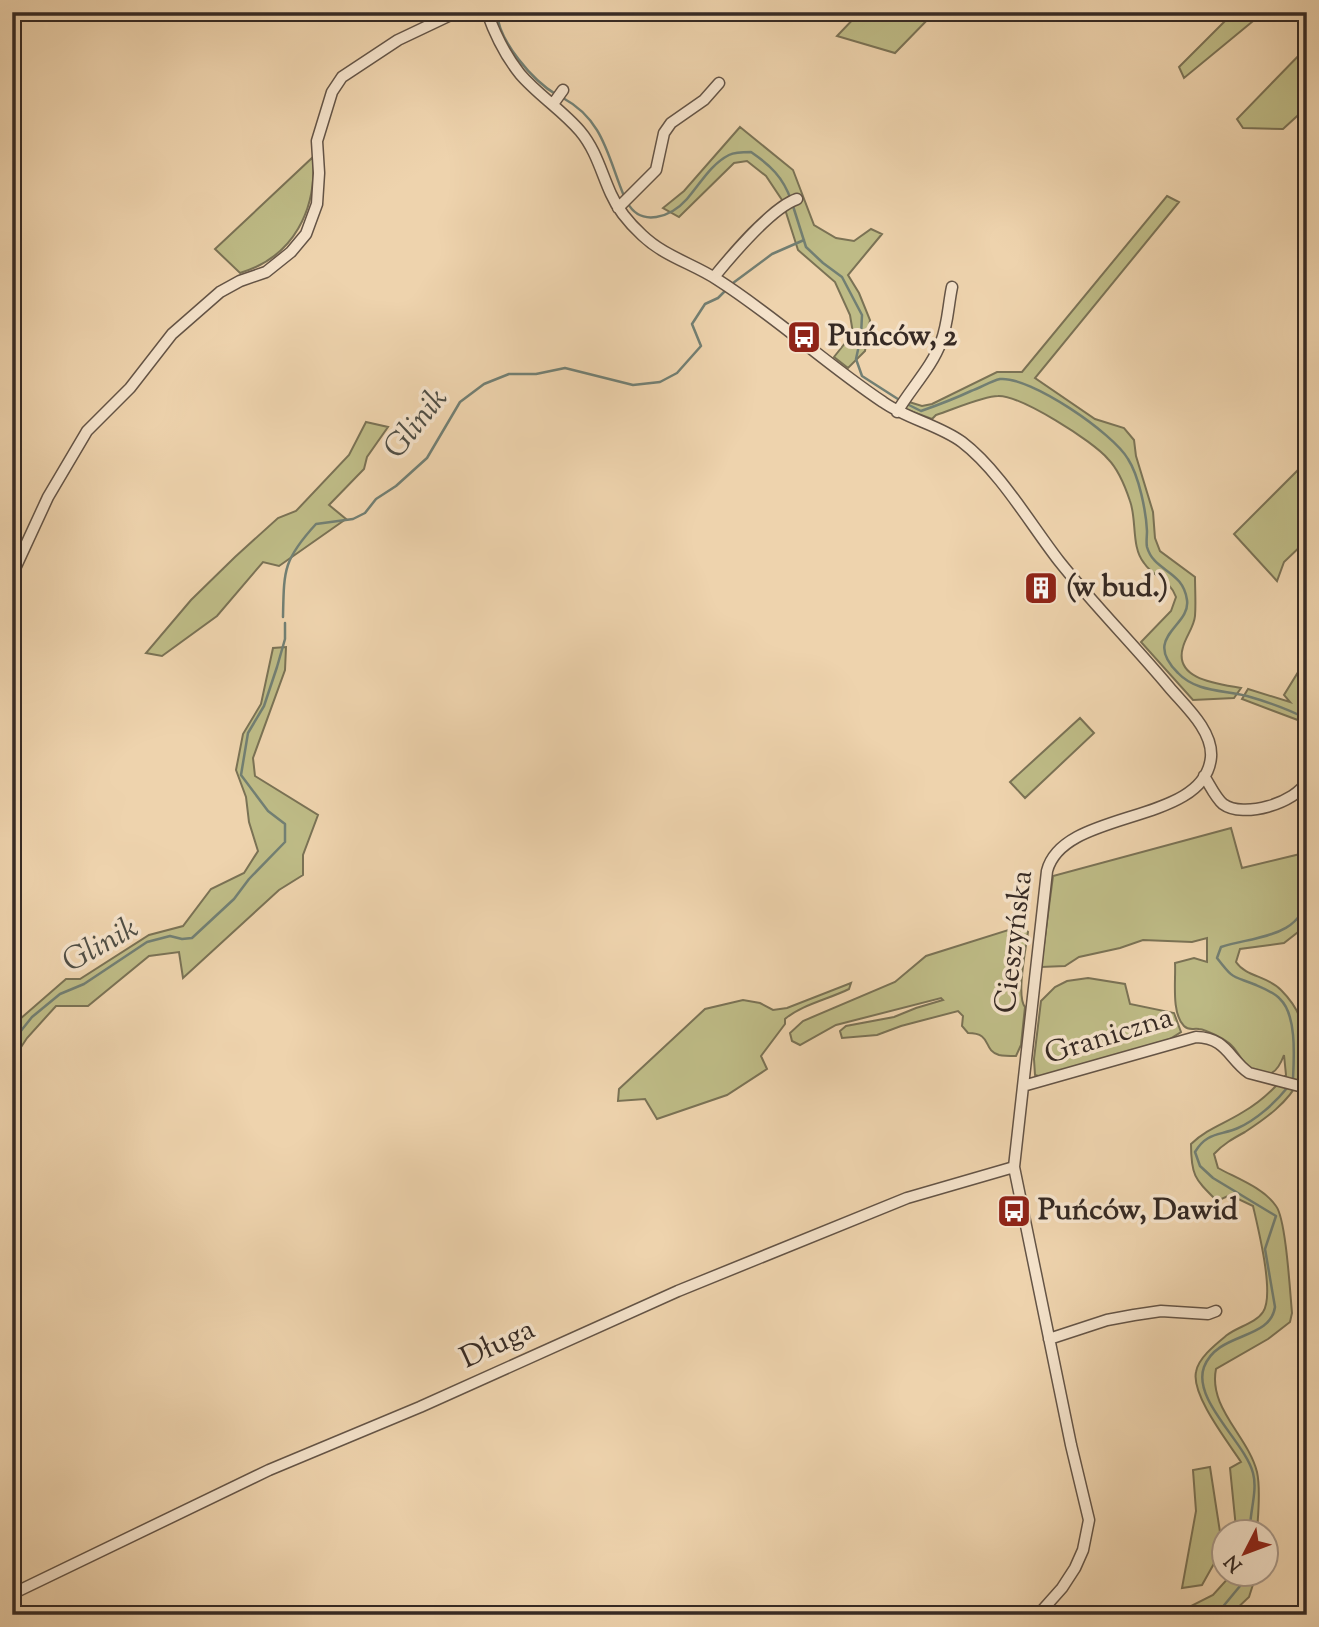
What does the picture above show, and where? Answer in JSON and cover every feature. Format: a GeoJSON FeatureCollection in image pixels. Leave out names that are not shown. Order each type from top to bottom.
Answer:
{"type":"FeatureCollection","features":[{"type":"Feature","properties":{"kind":"street"},"geometry":{"type":"LineString","coordinates":[[12,575],[48,497],[87,431],[130,388],[172,334],[220,292],[265,272],[290,252],[306,234],[317,204],[317,141],[332,92],[342,76],[398,40],[457,12]]}},
{"type":"Feature","properties":{"kind":"street"},"geometry":{"type":"LineString","coordinates":[[487,12],[505,53],[522,76],[558,98],[588,141],[623,203],[629,223],[660,251],[714,277],[747,298],[845,376],[901,405],[955,438],[987,467],[1076,581],[1144,656],[1195,719],[1205,734],[1211,752],[1204,776],[1223,804],[1245,811],[1276,803],[1293,796],[1307,781]]}},
{"type":"Feature","properties":{"kind":"street"},"geometry":{"type":"LineString","coordinates":[[623,203],[656,170],[664,134],[671,123],[704,100],[719,83]]}},
{"type":"Feature","properties":{"kind":"street"},"geometry":{"type":"LineString","coordinates":[[714,277],[734,252],[792,201]]}},
{"type":"Feature","properties":{"kind":"street"},"geometry":{"type":"LineString","coordinates":[[901,405],[929,366],[942,341],[952,287]]}},
{"type":"Feature","properties":{"kind":"street","name":"Cieszyńska"},"geometry":{"type":"LineString","coordinates":[[1038,1615],[1062,1588],[1075,1568],[1083,1550],[1089,1520],[1014,1167],[1043,892],[1052,856],[1069,841],[1175,800],[1190,791],[1204,776]]}},
{"type":"Feature","properties":{"kind":"street","name":"Graniczna"},"geometry":{"type":"LineString","coordinates":[[1023,1086],[1196,1037],[1216,1041],[1228,1050],[1245,1070],[1302,1088]]}},
{"type":"Feature","properties":{"kind":"street","name":"Długa"},"geometry":{"type":"LineString","coordinates":[[12,1594],[269,1470],[420,1407],[690,1286],[907,1198],[1014,1167]]}},
{"type":"Feature","properties":{"kind":"street"},"geometry":{"type":"LineString","coordinates":[[1049,1339],[1130,1315],[1161,1311],[1208,1314],[1216,1311]]}},
{"type":"Feature","properties":{"kind":"shaded area"},"geometry":{"type":"Polygon","coordinates":[[[860,12],[935,12],[895,53],[837,36],[860,12]]]}},
{"type":"Feature","properties":{"kind":"shaded area"},"geometry":{"type":"Polygon","coordinates":[[[1234,12],[1264,12],[1184,78],[1179,67],[1234,12]]]}},
{"type":"Feature","properties":{"kind":"shaded area"},"geometry":{"type":"Polygon","coordinates":[[[1307,47],[1307,107],[1283,129],[1243,128],[1237,119],[1307,47]]]}},
{"type":"Feature","properties":{"kind":"shaded area"},"geometry":{"type":"Polygon","coordinates":[[[740,127],[793,170],[814,225],[836,238],[854,241],[871,229],[882,234],[848,275],[870,320],[865,351],[848,368],[834,357],[853,333],[850,315],[835,282],[798,250],[782,200],[766,176],[747,161],[734,163],[679,217],[663,208],[684,191],[740,127]]]}},
{"type":"Feature","properties":{"kind":"shaded area"},"geometry":{"type":"Polygon","coordinates":[[[313,157],[311,195],[298,228],[288,243],[275,255],[259,266],[240,273],[215,249],[313,157]]]}},
{"type":"Feature","properties":{"kind":"shaded area"},"geometry":{"type":"Polygon","coordinates":[[[1167,196],[1179,202],[1035,378],[1095,419],[1124,428],[1134,440],[1160,551],[1195,577],[1195,616],[1183,647],[1185,667],[1210,682],[1241,688],[1234,698],[1193,700],[1141,642],[1171,611],[1176,597],[1169,586],[1148,568],[1140,557],[1132,508],[1126,490],[1115,468],[1100,451],[1056,420],[1008,398],[984,398],[936,415],[932,419],[905,409],[909,402],[922,406],[932,404],[997,372],[1022,372],[1167,196]]]}},
{"type":"Feature","properties":{"kind":"shaded area"},"geometry":{"type":"Polygon","coordinates":[[[366,422],[388,427],[367,457],[364,469],[329,505],[346,519],[279,566],[263,562],[217,616],[162,656],[146,653],[191,600],[235,557],[278,518],[296,511],[349,455],[366,422]]]}},
{"type":"Feature","properties":{"kind":"shaded area"},"geometry":{"type":"Polygon","coordinates":[[[1307,461],[1307,540],[1284,562],[1277,581],[1234,534],[1307,461]]]}},
{"type":"Feature","properties":{"kind":"shaded area"},"geometry":{"type":"Polygon","coordinates":[[[286,647],[285,670],[253,758],[255,776],[318,815],[303,855],[303,875],[279,890],[183,978],[179,952],[149,956],[88,1006],[56,1006],[27,1038],[12,1061],[12,1026],[66,979],[80,979],[149,935],[183,926],[211,889],[244,873],[258,851],[249,822],[246,797],[236,770],[243,734],[261,704],[273,648],[286,647]]]}},
{"type":"Feature","properties":{"kind":"shaded area"},"geometry":{"type":"Polygon","coordinates":[[[1307,663],[1307,725],[1242,699],[1248,689],[1290,702],[1284,695],[1300,669],[1307,663]]]}},
{"type":"Feature","properties":{"kind":"shaded area"},"geometry":{"type":"Polygon","coordinates":[[[1080,718],[1094,733],[1025,798],[1010,782],[1080,718]]]}},
{"type":"Feature","properties":{"kind":"shaded area"},"geometry":{"type":"Polygon","coordinates":[[[1231,828],[1242,868],[1300,854],[1307,849],[1307,925],[1284,943],[1240,949],[1236,962],[1245,971],[1276,985],[1297,1011],[1304,1035],[1300,1077],[1289,1096],[1276,1109],[1214,1154],[1218,1168],[1257,1189],[1276,1206],[1285,1240],[1289,1273],[1292,1313],[1290,1322],[1268,1339],[1216,1369],[1215,1383],[1223,1409],[1246,1446],[1257,1472],[1258,1518],[1235,1518],[1230,1468],[1241,1462],[1199,1393],[1196,1372],[1208,1352],[1227,1335],[1263,1312],[1267,1291],[1264,1261],[1253,1206],[1230,1195],[1217,1201],[1193,1170],[1191,1144],[1249,1108],[1271,1090],[1286,1075],[1284,1055],[1276,1070],[1262,1074],[1246,1064],[1226,1041],[1206,1031],[1188,1028],[1180,1020],[1175,996],[1175,963],[1194,958],[1207,962],[1207,938],[1192,942],[1143,940],[1079,957],[1065,966],[1041,967],[1053,876],[1231,828]]]}},
{"type":"Feature","properties":{"kind":"shaded area"},"geometry":{"type":"Polygon","coordinates":[[[1021,926],[1028,932],[1021,983],[1025,1007],[1021,1045],[1016,1056],[994,1053],[981,1036],[968,1033],[962,1026],[963,1016],[958,1011],[877,1035],[842,1038],[840,1031],[846,1026],[894,1017],[943,1000],[941,998],[836,1025],[800,1045],[792,1041],[790,1033],[803,1021],[895,982],[926,956],[1021,926]]]}},
{"type":"Feature","properties":{"kind":"shaded area"},"geometry":{"type":"Polygon","coordinates":[[[1088,978],[1125,984],[1130,1004],[1174,1013],[1181,1032],[1162,1044],[1042,1077],[1035,1075],[1034,1059],[1041,1001],[1055,987],[1067,981],[1088,978]]]}},
{"type":"Feature","properties":{"kind":"shaded area"},"geometry":{"type":"Polygon","coordinates":[[[851,983],[849,989],[807,1006],[785,1019],[785,1024],[761,1056],[767,1069],[727,1095],[657,1119],[645,1099],[618,1101],[619,1089],[705,1009],[743,1000],[760,1003],[773,1010],[787,1008],[851,983]]]}},
{"type":"Feature","properties":{"kind":"shaded area"},"geometry":{"type":"Polygon","coordinates":[[[1210,1467],[1218,1518],[1210,1518],[1210,1571],[1202,1585],[1182,1588],[1196,1511],[1193,1470],[1210,1467]]]}},
{"type":"Feature","properties":{"kind":"shaded area"},"geometry":{"type":"Polygon","coordinates":[[[1219,1588],[1252,1588],[1249,1597],[1230,1615],[1183,1615],[1183,1610],[1213,1595],[1219,1588]]]}},
{"type":"Feature","properties":{"kind":"waterway"},"geometry":{"type":"LineString","coordinates":[[497,12],[503,35],[518,59],[557,95]]}},
{"type":"Feature","properties":{"kind":"waterway"},"geometry":{"type":"LineString","coordinates":[[563,98],[588,117],[596,129],[624,196]]}},
{"type":"Feature","properties":{"kind":"waterway"},"geometry":{"type":"LineString","coordinates":[[627,202],[640,215],[665,215],[687,199],[711,169],[723,159],[734,153],[748,152],[775,172],[791,200]]}},
{"type":"Feature","properties":{"kind":"waterway"},"geometry":{"type":"LineString","coordinates":[[793,206],[806,247],[842,277],[862,315],[856,359],[862,376],[901,401]]}},
{"type":"Feature","properties":{"kind":"waterway","name":"Glinik"},"geometry":{"type":"LineString","coordinates":[[733,283],[772,254],[804,240]]}},
{"type":"Feature","properties":{"kind":"waterway","name":"Glinik"},"geometry":{"type":"LineString","coordinates":[[283,617],[285,576],[291,557],[305,536],[316,524],[353,519],[365,513],[376,499],[396,486],[427,458],[460,402],[484,384],[509,374],[536,374],[565,368],[633,385],[660,382],[677,373],[701,346],[692,324],[705,304],[718,298],[727,289]]}},
{"type":"Feature","properties":{"kind":"waterway"},"geometry":{"type":"LineString","coordinates":[[907,404],[921,411],[1000,379],[1031,387],[1089,421],[1128,459],[1139,484],[1147,547],[1156,562],[1174,577],[1184,590],[1186,609],[1166,641],[1164,650],[1168,660],[1178,673],[1193,684],[1255,698],[1307,719]]}},
{"type":"Feature","properties":{"kind":"waterway","name":"Glinik"},"geometry":{"type":"LineString","coordinates":[[12,1042],[32,1017],[60,994],[84,984],[147,942],[170,936],[192,938],[234,899],[249,879],[285,842],[285,824],[268,811],[241,775],[248,733],[264,706],[285,639],[285,623]]}},
{"type":"Feature","properties":{"kind":"waterway"},"geometry":{"type":"LineString","coordinates":[[1293,1079],[1292,1026],[1285,1006],[1272,993],[1234,976],[1217,958],[1221,947],[1262,937],[1287,927],[1297,919],[1304,908],[1307,894]]}},
{"type":"Feature","properties":{"kind":"waterway"},"geometry":{"type":"LineString","coordinates":[[1251,1518],[1253,1473],[1240,1448],[1212,1407],[1202,1380],[1204,1367],[1211,1355],[1220,1347],[1264,1326],[1271,1318],[1275,1307],[1265,1249],[1276,1216],[1213,1178],[1200,1166],[1195,1152],[1209,1138],[1252,1120],[1287,1088]]}},
{"type":"Feature","properties":{"kind":"waterway"},"geometry":{"type":"LineString","coordinates":[[1216,1615],[1238,1588]]}},
{"type":"Feature","properties":{"kind":"place","name":"Puńców, 2"},"geometry":{"type":"Point","coordinates":[804,337]}},
{"type":"Feature","properties":{"kind":"place","name":"(w bud.)"},"geometry":{"type":"Point","coordinates":[1041,588]}},
{"type":"Feature","properties":{"kind":"place","name":"Puńców, Dawid"},"geometry":{"type":"Point","coordinates":[1014,1211]}}]}
